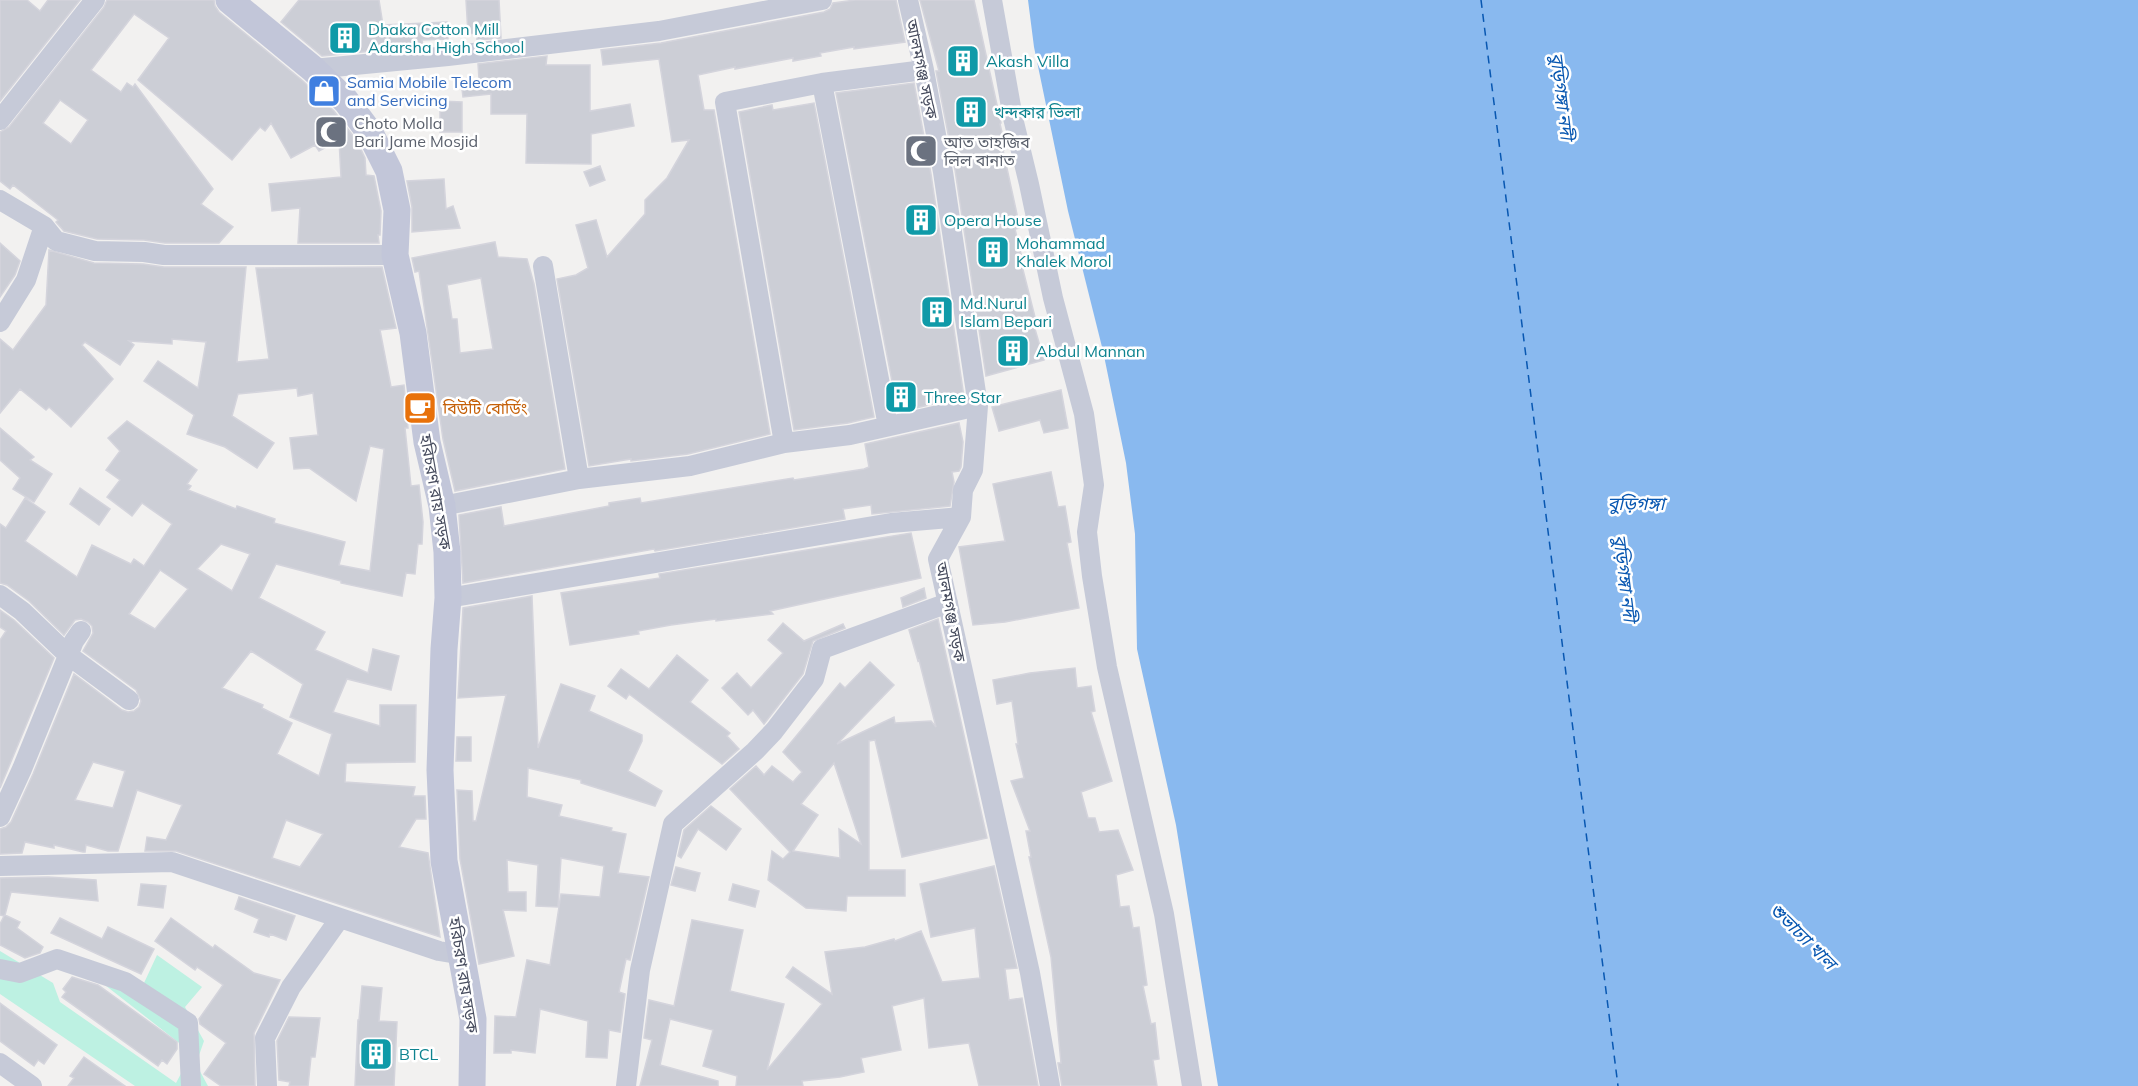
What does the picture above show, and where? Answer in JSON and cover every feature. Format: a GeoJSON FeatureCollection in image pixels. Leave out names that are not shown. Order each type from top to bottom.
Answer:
{"type":"FeatureCollection","features":[{"type":"Feature","properties":{"kind":"main road","name":"হরিচরণ রায় সড়ক"},"geometry":{"type":"LineString","coordinates":[[230,0],[313,69],[346,101],[370,133],[389,171],[397,210],[395,255],[413,333],[427,442],[442,506],[447,552],[448,598],[443,661],[441,793],[444,861],[473,1019],[472,1086]]}},
{"type":"Feature","properties":{"kind":"street"},"geometry":{"type":"LineString","coordinates":[[0,120],[95,0]]}},
{"type":"Feature","properties":{"kind":"street"},"geometry":{"type":"LineString","coordinates":[[313,69],[448,56],[659,31],[822,0]]}},
{"type":"Feature","properties":{"kind":"street","name":"আলমগঞ্জ সড়ক"},"geometry":{"type":"LineString","coordinates":[[908,0],[943,171],[978,406],[974,470],[963,490],[962,517],[938,559],[1030,973],[1050,1086]]}},
{"type":"Feature","properties":{"kind":"street"},"geometry":{"type":"LineString","coordinates":[[992,0],[1013,118],[1053,298],[1084,414],[1094,485],[1087,532],[1092,576],[1107,667],[1164,914],[1192,1086]]}},
{"type":"Feature","properties":{"kind":"street"},"geometry":{"type":"LineString","coordinates":[[784,443],[724,102],[822,83],[924,70]]}},
{"type":"Feature","properties":{"kind":"street"},"geometry":{"type":"LineString","coordinates":[[822,83],[888,426]]}},
{"type":"Feature","properties":{"kind":"street"},"geometry":{"type":"LineString","coordinates":[[0,200],[44,226],[56,241],[95,251],[144,252],[164,255],[395,255]]}},
{"type":"Feature","properties":{"kind":"street"},"geometry":{"type":"LineString","coordinates":[[0,322],[26,280],[44,226]]}},
{"type":"Feature","properties":{"kind":"street"},"geometry":{"type":"LineString","coordinates":[[543,266],[579,479]]}},
{"type":"Feature","properties":{"kind":"street"},"geometry":{"type":"LineString","coordinates":[[442,506],[579,479],[690,466],[784,443],[850,435],[978,406]]}},
{"type":"Feature","properties":{"kind":"street"},"geometry":{"type":"LineString","coordinates":[[448,598],[891,524],[962,517]]}},
{"type":"Feature","properties":{"kind":"street"},"geometry":{"type":"LineString","coordinates":[[0,595],[22,611],[68,655],[129,700]]}},
{"type":"Feature","properties":{"kind":"street"},"geometry":{"type":"LineString","coordinates":[[626,1086],[640,970],[673,824],[755,752],[774,731],[814,679],[822,649],[948,603]]}},
{"type":"Feature","properties":{"kind":"street"},"geometry":{"type":"LineString","coordinates":[[0,817],[74,640],[81,631]]}},
{"type":"Feature","properties":{"kind":"street"},"geometry":{"type":"LineString","coordinates":[[0,866],[172,862],[439,951],[463,955]]}},
{"type":"Feature","properties":{"kind":"street"},"geometry":{"type":"LineString","coordinates":[[267,1086],[265,1038],[291,987],[340,918]]}},
{"type":"Feature","properties":{"kind":"street"},"geometry":{"type":"LineString","coordinates":[[0,969],[20,973],[57,959],[125,982],[188,1023],[191,1086]]}},
{"type":"Feature","properties":{"kind":"street"},"geometry":{"type":"LineString","coordinates":[[0,1063],[32,1086]]}},
{"type":"Feature","properties":{"kind":"green space"},"geometry":{"type":"Polygon","coordinates":[[[0,951],[53,983],[60,1002],[176,1083],[192,1053],[96,978],[144,983],[157,955],[202,987],[185,1007],[204,1041],[196,1064],[208,1086],[135,1086],[0,994],[0,951]]]}},
{"type":"Feature","properties":{"kind":"water","name":"বুড়িগঙ্গা"},"geometry":{"type":"Polygon","coordinates":[[[1028,0],[2138,0],[2138,1086],[1218,1086],[1176,825],[1137,649],[1135,534],[1126,463],[1103,351],[1068,211],[1034,47],[1028,0]]]}},
{"type":"Feature","properties":{"kind":"building"},"geometry":{"type":"Polygon","coordinates":[[[0,0],[27,0],[40,11],[48,0],[80,0],[0,101],[0,0]]]}},
{"type":"Feature","properties":{"kind":"building"},"geometry":{"type":"Polygon","coordinates":[[[107,0],[214,0],[219,12],[303,81],[334,111],[357,141],[365,158],[366,175],[374,176],[381,211],[379,243],[298,243],[300,208],[272,211],[269,184],[341,177],[339,140],[319,151],[315,145],[291,158],[271,123],[265,131],[260,127],[232,160],[138,80],[169,38],[134,14],[91,70],[121,92],[127,83],[133,87],[135,84],[213,189],[201,204],[233,227],[219,243],[97,239],[64,231],[56,222],[58,220],[13,185],[10,189],[0,181],[0,132],[9,127],[104,7],[107,0]],[[60,100],[43,123],[71,144],[88,120],[60,100]]]}},
{"type":"Feature","properties":{"kind":"building","name":"Dhaka Cotton Mill Adarsha High School"},"geometry":{"type":"Polygon","coordinates":[[[299,0],[379,0],[383,25],[447,22],[448,39],[422,40],[423,46],[322,56],[281,22],[299,0]]]}},
{"type":"Feature","properties":{"kind":"building"},"geometry":{"type":"Polygon","coordinates":[[[466,0],[499,0],[501,38],[477,40],[477,33],[468,34],[466,0]]]}},
{"type":"Feature","properties":{"kind":"building"},"geometry":{"type":"Polygon","coordinates":[[[855,0],[896,0],[905,42],[854,49],[854,47],[820,53],[821,56],[793,61],[793,58],[698,75],[704,110],[714,110],[770,434],[688,454],[631,461],[631,459],[589,466],[557,279],[576,275],[588,268],[576,225],[596,220],[607,257],[645,214],[645,200],[667,178],[689,140],[672,142],[659,59],[603,65],[601,50],[661,43],[824,12],[830,9],[833,3],[855,0]]]}},
{"type":"Feature","properties":{"kind":"building"},"geometry":{"type":"Polygon","coordinates":[[[920,0],[974,0],[1006,149],[1003,150],[1020,228],[1015,229],[1022,258],[1020,258],[1036,321],[1033,322],[1044,360],[986,376],[955,170],[936,71],[939,71],[920,0]]]}},
{"type":"Feature","properties":{"kind":"building"},"geometry":{"type":"Polygon","coordinates":[[[547,56],[546,65],[590,65],[590,111],[630,104],[634,126],[591,134],[591,164],[526,163],[527,114],[491,114],[491,94],[463,97],[461,81],[479,79],[478,64],[547,56]]]}},
{"type":"Feature","properties":{"kind":"building"},"geometry":{"type":"Polygon","coordinates":[[[914,83],[931,174],[964,397],[898,412],[836,93],[914,83]]]}},
{"type":"Feature","properties":{"kind":"building"},"geometry":{"type":"Polygon","coordinates":[[[440,101],[462,102],[462,132],[440,132],[440,101]]]}},
{"type":"Feature","properties":{"kind":"building"},"geometry":{"type":"Polygon","coordinates":[[[814,103],[874,417],[794,430],[739,112],[772,105],[773,110],[814,103]]]}},
{"type":"Feature","properties":{"kind":"building"},"geometry":{"type":"Polygon","coordinates":[[[600,166],[605,180],[590,186],[584,172],[600,166]]]}},
{"type":"Feature","properties":{"kind":"building"},"geometry":{"type":"Polygon","coordinates":[[[444,179],[446,209],[453,206],[460,228],[412,232],[412,207],[407,181],[444,179]]]}},
{"type":"Feature","properties":{"kind":"building"},"geometry":{"type":"Polygon","coordinates":[[[495,242],[498,257],[527,259],[534,284],[565,469],[455,491],[443,439],[419,271],[415,272],[412,258],[495,242]],[[481,278],[447,285],[452,319],[457,319],[460,353],[493,349],[481,278]]]}},
{"type":"Feature","properties":{"kind":"building"},"geometry":{"type":"Polygon","coordinates":[[[0,243],[20,261],[15,275],[0,297],[0,243]]]}},
{"type":"Feature","properties":{"kind":"building"},"geometry":{"type":"Polygon","coordinates":[[[49,250],[94,263],[164,267],[246,267],[237,362],[269,359],[256,268],[382,267],[396,328],[380,330],[391,387],[404,385],[408,428],[405,428],[411,486],[419,485],[423,522],[422,544],[418,544],[415,574],[406,573],[402,596],[341,583],[341,581],[276,564],[259,598],[325,632],[315,650],[368,673],[373,649],[399,656],[391,690],[347,679],[333,712],[380,726],[380,705],[416,705],[415,762],[346,763],[345,782],[415,787],[413,796],[425,796],[426,819],[416,819],[399,847],[428,853],[440,937],[176,851],[145,851],[147,837],[166,840],[182,805],[137,790],[118,851],[108,851],[86,845],[85,852],[83,852],[54,845],[54,848],[25,842],[22,853],[0,854],[0,829],[11,822],[74,674],[122,710],[134,711],[139,707],[141,701],[136,690],[83,651],[93,633],[92,626],[88,622],[81,619],[75,620],[64,635],[29,601],[7,585],[0,583],[0,524],[6,528],[25,498],[45,512],[25,541],[77,577],[92,545],[131,564],[134,559],[144,566],[172,524],[142,503],[132,516],[107,497],[120,480],[106,470],[120,451],[108,438],[127,421],[197,470],[187,484],[191,486],[188,490],[236,509],[237,506],[275,519],[274,523],[345,542],[339,565],[370,571],[384,449],[370,446],[356,501],[309,468],[294,469],[290,438],[318,435],[313,393],[298,396],[297,388],[238,394],[232,416],[274,443],[257,468],[225,447],[187,434],[194,415],[144,381],[158,361],[198,388],[206,342],[172,339],[172,344],[129,341],[134,345],[120,365],[85,342],[82,345],[113,379],[71,427],[49,407],[46,410],[20,389],[0,413],[0,339],[13,350],[46,305],[49,250]],[[221,544],[197,569],[232,591],[250,554],[221,544]],[[160,570],[129,614],[155,629],[188,589],[160,570]],[[251,651],[222,688],[263,705],[262,708],[292,723],[277,754],[319,776],[332,734],[290,717],[303,684],[251,651]],[[93,762],[75,800],[113,808],[125,771],[93,762]],[[286,820],[272,858],[300,867],[323,834],[286,820]]]}},
{"type":"Feature","properties":{"kind":"building"},"geometry":{"type":"Polygon","coordinates":[[[1061,390],[1068,428],[1044,433],[1040,420],[999,431],[992,407],[1061,390]]]}},
{"type":"Feature","properties":{"kind":"building"},"geometry":{"type":"Polygon","coordinates":[[[959,423],[963,442],[961,467],[959,471],[952,472],[954,482],[950,506],[872,514],[871,505],[843,509],[845,519],[655,551],[654,549],[463,583],[459,515],[501,507],[504,526],[640,498],[641,503],[793,478],[794,480],[864,469],[869,467],[865,444],[959,423]]]}},
{"type":"Feature","properties":{"kind":"building"},"geometry":{"type":"Polygon","coordinates":[[[0,428],[34,457],[30,460],[52,474],[34,502],[13,489],[20,478],[0,460],[0,428]]]}},
{"type":"Feature","properties":{"kind":"building"},"geometry":{"type":"Polygon","coordinates":[[[1051,472],[1058,507],[1065,506],[1071,542],[1067,543],[1079,608],[1005,622],[973,625],[959,547],[1005,541],[993,484],[1051,472]]]}},
{"type":"Feature","properties":{"kind":"building"},"geometry":{"type":"Polygon","coordinates":[[[80,488],[110,509],[99,525],[70,504],[80,488]]]}},
{"type":"Feature","properties":{"kind":"building"},"geometry":{"type":"Polygon","coordinates":[[[911,533],[921,578],[770,611],[773,614],[671,625],[638,631],[639,634],[570,645],[561,593],[660,578],[659,574],[911,533]]]}},
{"type":"Feature","properties":{"kind":"building"},"geometry":{"type":"Polygon","coordinates":[[[924,588],[926,598],[903,607],[901,598],[924,588]]]}},
{"type":"Feature","properties":{"kind":"building"},"geometry":{"type":"Polygon","coordinates":[[[532,596],[538,748],[561,684],[595,696],[589,711],[642,735],[642,741],[628,771],[662,791],[655,806],[581,783],[581,780],[528,768],[527,797],[562,805],[559,816],[612,828],[611,831],[626,834],[618,873],[649,877],[630,960],[626,959],[619,992],[625,994],[620,1032],[609,1030],[607,1058],[586,1057],[588,1021],[540,1009],[535,1053],[511,1050],[511,1053],[494,1053],[495,1016],[516,1017],[527,960],[550,965],[561,894],[600,897],[604,866],[561,858],[558,907],[536,906],[538,865],[507,860],[508,892],[526,892],[526,911],[503,910],[514,956],[479,964],[460,859],[457,790],[472,791],[473,821],[476,821],[506,695],[458,698],[463,608],[532,596]]]}},
{"type":"Feature","properties":{"kind":"building"},"geometry":{"type":"Polygon","coordinates":[[[0,610],[14,620],[54,658],[0,788],[0,640],[6,631],[0,627],[0,610]]]}},
{"type":"Feature","properties":{"kind":"building"},"geometry":{"type":"Polygon","coordinates":[[[938,619],[987,838],[902,857],[875,740],[869,741],[869,870],[905,870],[905,896],[847,896],[846,911],[806,908],[768,880],[772,851],[783,859],[790,852],[730,789],[756,766],[764,775],[772,766],[793,782],[802,772],[783,752],[840,683],[845,688],[870,662],[894,685],[837,744],[894,717],[895,723],[931,721],[936,727],[909,630],[938,619]],[[834,763],[801,804],[818,815],[793,851],[840,858],[839,829],[861,844],[834,763]]]}},
{"type":"Feature","properties":{"kind":"building"},"geometry":{"type":"Polygon","coordinates":[[[783,623],[804,641],[843,624],[845,628],[813,641],[803,674],[764,724],[753,710],[748,715],[722,688],[737,673],[751,688],[783,653],[768,640],[783,623]]]}},
{"type":"Feature","properties":{"kind":"building"},"geometry":{"type":"Polygon","coordinates":[[[677,655],[708,680],[690,702],[730,733],[727,736],[739,749],[722,764],[629,694],[626,699],[608,686],[621,669],[649,689],[677,655]]]}},
{"type":"Feature","properties":{"kind":"building"},"geometry":{"type":"Polygon","coordinates":[[[1075,668],[1077,688],[1091,686],[1095,711],[1091,712],[1112,781],[1081,792],[1088,818],[1095,818],[1099,832],[1118,830],[1133,870],[1116,875],[1120,907],[1129,906],[1133,928],[1139,927],[1147,985],[1143,986],[1151,1024],[1155,1023],[1159,1059],[1153,1060],[1157,1086],[1062,1086],[1058,1063],[1061,1063],[1051,957],[1029,857],[1031,857],[1026,831],[1030,831],[1011,781],[1024,778],[1016,744],[1018,744],[1012,701],[997,704],[993,680],[1075,668]]]}},
{"type":"Feature","properties":{"kind":"building"},"geometry":{"type":"Polygon","coordinates":[[[457,737],[471,737],[471,761],[456,761],[457,737]]]}},
{"type":"Feature","properties":{"kind":"building"},"geometry":{"type":"Polygon","coordinates":[[[711,806],[741,829],[726,850],[698,829],[681,858],[678,856],[684,830],[711,806]]]}},
{"type":"Feature","properties":{"kind":"building"},"geometry":{"type":"Polygon","coordinates":[[[994,866],[1017,968],[1005,969],[1009,1000],[1022,998],[1038,1086],[979,1086],[969,1043],[929,1048],[924,998],[892,1006],[901,1050],[861,1058],[864,1072],[802,1081],[803,1086],[736,1086],[737,1076],[703,1066],[713,1030],[670,1019],[660,1065],[718,1081],[718,1086],[640,1086],[652,1040],[644,1038],[649,1000],[674,1006],[692,920],[743,930],[730,991],[784,1004],[767,1070],[822,1004],[786,977],[793,967],[832,994],[825,952],[865,947],[894,939],[895,941],[921,931],[942,982],[980,978],[975,928],[931,937],[920,884],[994,866]]]}},
{"type":"Feature","properties":{"kind":"building"},"geometry":{"type":"Polygon","coordinates":[[[676,867],[700,873],[695,891],[671,885],[676,867]]]}},
{"type":"Feature","properties":{"kind":"building"},"geometry":{"type":"Polygon","coordinates":[[[48,877],[96,880],[98,901],[11,892],[5,915],[20,922],[17,928],[43,947],[40,953],[25,958],[0,945],[0,924],[4,916],[0,915],[0,878],[48,877]]]}},
{"type":"Feature","properties":{"kind":"building"},"geometry":{"type":"Polygon","coordinates":[[[141,884],[166,886],[163,908],[138,905],[141,884]]]}},
{"type":"Feature","properties":{"kind":"building"},"geometry":{"type":"Polygon","coordinates":[[[733,884],[759,891],[755,907],[729,900],[733,884]]]}},
{"type":"Feature","properties":{"kind":"building"},"geometry":{"type":"Polygon","coordinates":[[[239,897],[295,916],[286,940],[270,934],[269,937],[254,932],[259,919],[235,909],[239,897]]]}},
{"type":"Feature","properties":{"kind":"building"},"geometry":{"type":"Polygon","coordinates":[[[60,918],[102,939],[108,927],[154,949],[141,974],[51,933],[60,918]]]}},
{"type":"Feature","properties":{"kind":"building"},"geometry":{"type":"Polygon","coordinates":[[[171,918],[213,948],[215,945],[254,973],[280,980],[254,1033],[255,1086],[221,1086],[204,1074],[226,1043],[200,1024],[199,1019],[223,985],[197,967],[195,970],[155,941],[171,918]]]}},
{"type":"Feature","properties":{"kind":"building"},"geometry":{"type":"Polygon","coordinates":[[[72,977],[98,985],[177,1042],[177,1049],[167,1064],[162,1060],[158,1066],[62,997],[66,992],[63,989],[72,977]]]}},
{"type":"Feature","properties":{"kind":"building","name":"BTCL"},"geometry":{"type":"Polygon","coordinates":[[[362,986],[382,988],[379,1021],[397,1022],[394,1086],[355,1086],[362,986]]]}},
{"type":"Feature","properties":{"kind":"building"},"geometry":{"type":"Polygon","coordinates":[[[0,1003],[57,1045],[44,1064],[38,1060],[34,1066],[0,1041],[0,1003]]]}},
{"type":"Feature","properties":{"kind":"building"},"geometry":{"type":"Polygon","coordinates":[[[289,1017],[320,1018],[315,1057],[311,1057],[308,1086],[289,1086],[290,1082],[279,1080],[277,1041],[289,1017]]]}},
{"type":"Feature","properties":{"kind":"building"},"geometry":{"type":"Polygon","coordinates":[[[84,1057],[125,1086],[68,1086],[74,1078],[70,1076],[84,1057]]]}},
{"type":"Feature","properties":{"kind":"ferry route"},"geometry":{"type":"LineString","coordinates":[[1481,0],[1618,1086]]}},
{"type":"Feature","properties":{"kind":"place","name":"Dhaka Cotton Mill Adarsha High School"},"geometry":{"type":"Point","coordinates":[345,38]}},
{"type":"Feature","properties":{"kind":"place","name":"Akash Villa"},"geometry":{"type":"Point","coordinates":[963,61]}},
{"type":"Feature","properties":{"kind":"place","name":"Samia Mobile Telecom and Servicing"},"geometry":{"type":"Point","coordinates":[324,91]}},
{"type":"Feature","properties":{"kind":"place","name":"খন্দকার ভিলা"},"geometry":{"type":"Point","coordinates":[971,112]}},
{"type":"Feature","properties":{"kind":"place","name":"Choto Molla Bari Jame Mosjid"},"geometry":{"type":"Point","coordinates":[331,132]}},
{"type":"Feature","properties":{"kind":"place","name":"আত তাহজিব লিল বানাত"},"geometry":{"type":"Point","coordinates":[921,151]}},
{"type":"Feature","properties":{"kind":"place","name":"Opera House"},"geometry":{"type":"Point","coordinates":[921,220]}},
{"type":"Feature","properties":{"kind":"place","name":"Mohammad Khalek Morol"},"geometry":{"type":"Point","coordinates":[993,252]}},
{"type":"Feature","properties":{"kind":"place","name":"Md.Nurul Islam Bepari"},"geometry":{"type":"Point","coordinates":[937,312]}},
{"type":"Feature","properties":{"kind":"place","name":"Abdul Mannan"},"geometry":{"type":"Point","coordinates":[1013,351]}},
{"type":"Feature","properties":{"kind":"place","name":"Three Star"},"geometry":{"type":"Point","coordinates":[901,397]}},
{"type":"Feature","properties":{"kind":"place","name":"বিউটি বোর্ডিং"},"geometry":{"type":"Point","coordinates":[420,408]}},
{"type":"Feature","properties":{"kind":"place","name":"BTCL"},"geometry":{"type":"Point","coordinates":[376,1054]}},
{"type":"Feature","properties":{"kind":"water label","name":"বুড়িগঙ্গা নদী"},"geometry":{"type":"Point","coordinates":[1562,96]}},
{"type":"Feature","properties":{"kind":"water label","name":"বুড়িগঙ্গা নদী"},"geometry":{"type":"Point","coordinates":[1625,578]}},
{"type":"Feature","properties":{"kind":"water label","name":"শুভাঢ্যা খাল"},"geometry":{"type":"Point","coordinates":[1803,936]}}]}
